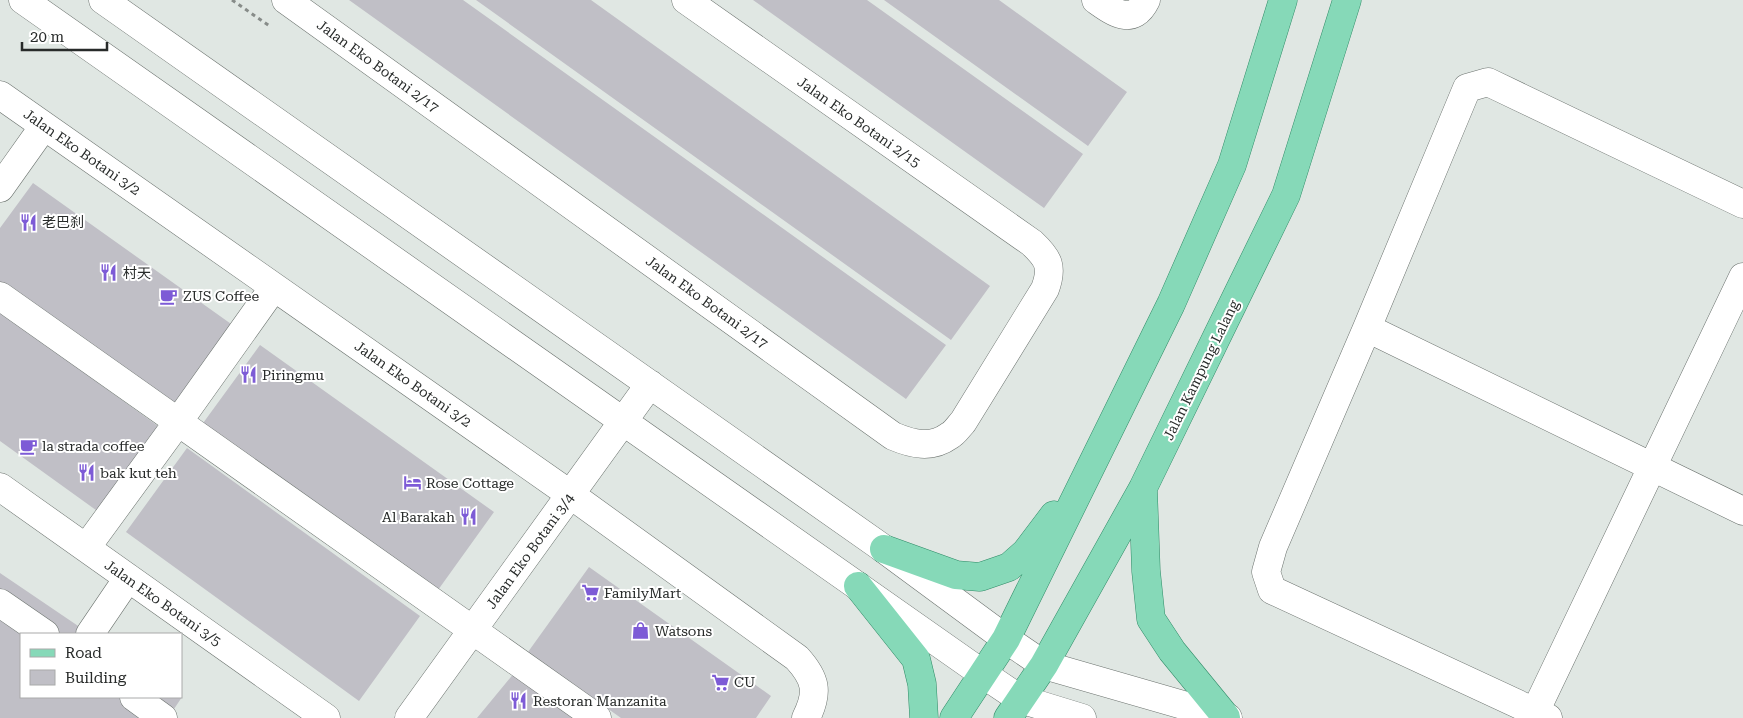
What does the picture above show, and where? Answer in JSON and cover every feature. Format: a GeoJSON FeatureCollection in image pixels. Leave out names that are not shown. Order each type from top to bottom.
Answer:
{"type":"FeatureCollection","features":[{"type":"Feature","properties":{"kind":"main road"},"geometry":{"type":"LineString","coordinates":[[954,718],[1006,639],[1171,304],[1232,165],[1284,0]]}},
{"type":"Feature","properties":{"kind":"main road","name":"Jalan Kampung Lalang"},"geometry":{"type":"LineString","coordinates":[[1014,709],[1044,664],[1143,488],[1286,195],[1347,0]]}},
{"type":"Feature","properties":{"kind":"main road"},"geometry":{"type":"LineString","coordinates":[[884,549],[956,575],[980,577],[1009,567],[1026,552],[1092,465]]}},
{"type":"Feature","properties":{"kind":"main road"},"geometry":{"type":"LineString","coordinates":[[1143,488],[1146,571],[1151,619],[1172,651],[1227,718]]}},
{"type":"Feature","properties":{"kind":"main road"},"geometry":{"type":"LineString","coordinates":[[858,586],[916,659],[922,684],[924,718]]}},
{"type":"Feature","properties":{"kind":"street"},"geometry":{"type":"LineString","coordinates":[[23,0],[983,674],[1014,709],[1082,718]]}},
{"type":"Feature","properties":{"kind":"street"},"geometry":{"type":"LineString","coordinates":[[103,0],[884,549],[1006,639],[1044,664],[1227,718]]}},
{"type":"Feature","properties":{"kind":"street","name":"Jalan Eko Botani 2/17"},"geometry":{"type":"LineString","coordinates":[[286,0],[893,436],[912,443],[931,444],[950,436],[963,422],[1045,289],[1049,278],[1049,266],[1045,255],[1032,243]]}},
{"type":"Feature","properties":{"kind":"street","name":"Jalan Eko Botani 2/15"},"geometry":{"type":"LineString","coordinates":[[686,0],[1032,243]]}},
{"type":"Feature","properties":{"kind":"street"},"geometry":{"type":"LineString","coordinates":[[1096,0],[1122,16],[1131,15],[1140,10],[1146,0]]}},
{"type":"Feature","properties":{"kind":"street"},"geometry":{"type":"LineString","coordinates":[[1743,204],[1488,82],[1466,88],[1367,328],[1273,547],[1266,572],[1272,590],[1542,715],[1652,467],[1743,277]]}},
{"type":"Feature","properties":{"kind":"street","name":"Jalan Eko Botani 3/2"},"geometry":{"type":"LineString","coordinates":[[0,95],[570,495],[796,658],[808,671],[814,686],[813,703],[806,718]]}},
{"type":"Feature","properties":{"kind":"street"},"geometry":{"type":"LineString","coordinates":[[0,188],[44,126]]}},
{"type":"Feature","properties":{"kind":"street"},"geometry":{"type":"LineString","coordinates":[[86,548],[274,287]]}},
{"type":"Feature","properties":{"kind":"street"},"geometry":{"type":"LineString","coordinates":[[0,296],[597,718]]}},
{"type":"Feature","properties":{"kind":"street"},"geometry":{"type":"LineString","coordinates":[[1367,328],[1743,511]]}},
{"type":"Feature","properties":{"kind":"street","name":"Jalan Eko Botani 3/4"},"geometry":{"type":"LineString","coordinates":[[409,718],[650,384]]}},
{"type":"Feature","properties":{"kind":"street","name":"Jalan Eko Botani 3/5"},"geometry":{"type":"LineString","coordinates":[[0,488],[326,718]]}},
{"type":"Feature","properties":{"kind":"street"},"geometry":{"type":"LineString","coordinates":[[91,633],[128,578]]}},
{"type":"Feature","properties":{"kind":"street"},"geometry":{"type":"LineString","coordinates":[[0,603],[44,633]]}},
{"type":"Feature","properties":{"kind":"street"},"geometry":{"type":"LineString","coordinates":[[135,698],[164,718]]}},
{"type":"Feature","properties":{"kind":"building"},"geometry":{"type":"Polygon","coordinates":[[[349,0],[463,0],[946,345],[906,399],[349,0]]]}},
{"type":"Feature","properties":{"kind":"building"},"geometry":{"type":"Polygon","coordinates":[[[476,0],[591,0],[990,286],[951,340],[476,0]]]}},
{"type":"Feature","properties":{"kind":"building"},"geometry":{"type":"Polygon","coordinates":[[[753,0],[867,0],[1083,154],[1044,208],[753,0]]]}},
{"type":"Feature","properties":{"kind":"building"},"geometry":{"type":"Polygon","coordinates":[[[884,0],[999,0],[1127,92],[1088,146],[884,0]]]}},
{"type":"Feature","properties":{"kind":"building"},"geometry":{"type":"Polygon","coordinates":[[[33,183],[241,331],[179,416],[0,288],[0,228],[33,183]]]}},
{"type":"Feature","properties":{"kind":"building"},"geometry":{"type":"Polygon","coordinates":[[[0,312],[169,434],[107,518],[0,441],[0,312]]]}},
{"type":"Feature","properties":{"kind":"building"},"geometry":{"type":"Polygon","coordinates":[[[260,345],[494,512],[433,597],[198,430],[260,345]]]}},
{"type":"Feature","properties":{"kind":"building"},"geometry":{"type":"Polygon","coordinates":[[[187,448],[420,616],[359,701],[126,532],[187,448]]]}},
{"type":"Feature","properties":{"kind":"building"},"geometry":{"type":"Polygon","coordinates":[[[589,567],[771,696],[756,718],[621,718],[528,652],[589,567]]]}},
{"type":"Feature","properties":{"kind":"building"},"geometry":{"type":"Polygon","coordinates":[[[0,573],[89,633],[20,633],[20,698],[181,698],[168,718],[0,718],[0,573]]]}},
{"type":"Feature","properties":{"kind":"building"},"geometry":{"type":"Polygon","coordinates":[[[515,672],[573,718],[477,718],[515,672]]]}},
{"type":"Feature","properties":{"kind":"place","name":"老巴刹"},"geometry":{"type":"Point","coordinates":[28,222]}},
{"type":"Feature","properties":{"kind":"place","name":"村天"},"geometry":{"type":"Point","coordinates":[109,273]}},
{"type":"Feature","properties":{"kind":"place","name":"ZUS Coffee"},"geometry":{"type":"Point","coordinates":[169,296]}},
{"type":"Feature","properties":{"kind":"place","name":"Piringmu"},"geometry":{"type":"Point","coordinates":[248,375]}},
{"type":"Feature","properties":{"kind":"place","name":"la strada coffee"},"geometry":{"type":"Point","coordinates":[28,446]}},
{"type":"Feature","properties":{"kind":"place","name":"bak kut teh"},"geometry":{"type":"Point","coordinates":[86,473]}},
{"type":"Feature","properties":{"kind":"place","name":"Rose Cottage"},"geometry":{"type":"Point","coordinates":[412,483]}},
{"type":"Feature","properties":{"kind":"place","name":"Al Barakah"},"geometry":{"type":"Point","coordinates":[469,517]}},
{"type":"Feature","properties":{"kind":"place","name":"FamilyMart"},"geometry":{"type":"Point","coordinates":[590,593]}},
{"type":"Feature","properties":{"kind":"place","name":"Watsons"},"geometry":{"type":"Point","coordinates":[641,631]}},
{"type":"Feature","properties":{"kind":"place","name":"CU"},"geometry":{"type":"Point","coordinates":[720,682]}},
{"type":"Feature","properties":{"kind":"place","name":"Restoran Manzanita"},"geometry":{"type":"Point","coordinates":[519,701]}}]}
